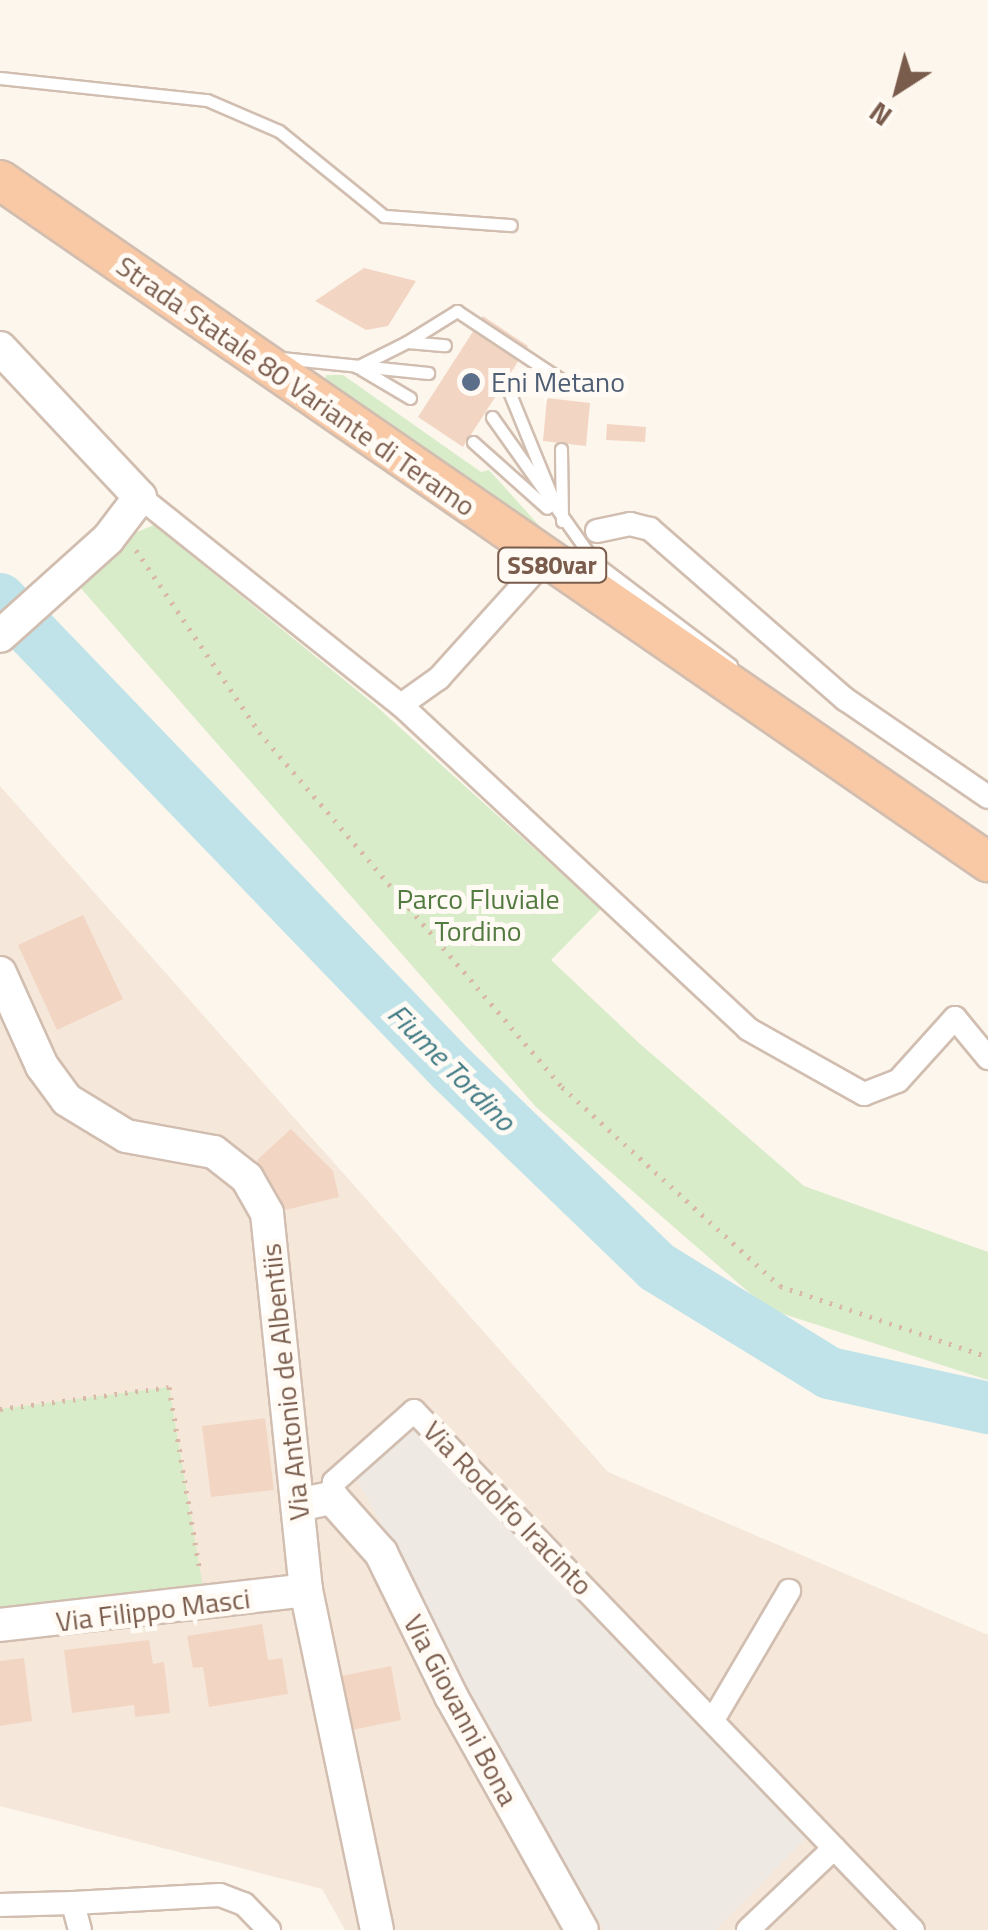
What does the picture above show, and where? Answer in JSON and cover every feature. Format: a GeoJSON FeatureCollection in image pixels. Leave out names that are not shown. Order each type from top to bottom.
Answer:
{"type":"FeatureCollection","features":[{"type":"Feature","properties":{"kind":"highway","name":"Strada Statale 80 Variante di Teramo"},"geometry":{"type":"LineString","coordinates":[[0,180],[988,862]]}},
{"type":"Feature","properties":{"kind":"main road"},"geometry":{"type":"LineString","coordinates":[[0,348],[140,497],[112,533],[0,636]]}},
{"type":"Feature","properties":{"kind":"main road","name":"Via Antonio de Albentiis"},"geometry":{"type":"LineString","coordinates":[[0,973],[42,1066],[68,1100],[126,1136],[214,1152],[247,1178],[267,1213],[306,1590],[377,1930]]}},
{"type":"Feature","properties":{"kind":"main road"},"geometry":{"type":"LineString","coordinates":[[298,1505],[332,1498]]}},
{"type":"Feature","properties":{"kind":"main road","name":"Via Giovanni Bona"},"geometry":{"type":"LineString","coordinates":[[332,1498],[381,1553],[450,1696],[582,1930]]}},
{"type":"Feature","properties":{"kind":"main road","name":"Via Filippo Masci"},"geometry":{"type":"LineString","coordinates":[[0,1625],[206,1606],[306,1590]]}},
{"type":"Feature","properties":{"kind":"street"},"geometry":{"type":"LineString","coordinates":[[140,497],[401,705],[748,1029],[864,1094],[898,1080],[956,1018],[988,1058]]}},
{"type":"Feature","properties":{"kind":"street"},"geometry":{"type":"LineString","coordinates":[[597,531],[630,524],[650,528],[845,699],[988,797]]}},
{"type":"Feature","properties":{"kind":"street"},"geometry":{"type":"LineString","coordinates":[[401,705],[438,678],[530,576]]}},
{"type":"Feature","properties":{"kind":"street","name":"Via Rodolfo Iracinto"},"geometry":{"type":"LineString","coordinates":[[332,1498],[334,1482],[414,1411],[913,1930]]}},
{"type":"Feature","properties":{"kind":"street"},"geometry":{"type":"LineString","coordinates":[[713,1720],[789,1591]]}},
{"type":"Feature","properties":{"kind":"street"},"geometry":{"type":"LineString","coordinates":[[748,1930],[834,1848]]}},
{"type":"Feature","properties":{"kind":"street"},"geometry":{"type":"LineString","coordinates":[[0,1905],[220,1894],[244,1904],[269,1930]]}},
{"type":"Feature","properties":{"kind":"street"},"geometry":{"type":"LineString","coordinates":[[73,1903],[80,1930]]}},
{"type":"Feature","properties":{"kind":"lane"},"geometry":{"type":"LineString","coordinates":[[0,78],[207,100],[280,131],[384,216],[511,225]]}},
{"type":"Feature","properties":{"kind":"lane"},"geometry":{"type":"LineString","coordinates":[[357,367],[457,311],[568,385]]}},
{"type":"Feature","properties":{"kind":"lane"},"geometry":{"type":"LineString","coordinates":[[407,342],[445,345]]}},
{"type":"Feature","properties":{"kind":"lane"},"geometry":{"type":"LineString","coordinates":[[252,354],[428,373]]}},
{"type":"Feature","properties":{"kind":"lane"},"geometry":{"type":"LineString","coordinates":[[357,367],[410,398]]}},
{"type":"Feature","properties":{"kind":"lane"},"geometry":{"type":"LineString","coordinates":[[508,389],[562,521]]}},
{"type":"Feature","properties":{"kind":"lane"},"geometry":{"type":"LineString","coordinates":[[492,417],[594,561],[722,655],[798,732]]}},
{"type":"Feature","properties":{"kind":"lane"},"geometry":{"type":"LineString","coordinates":[[473,442],[562,521]]}},
{"type":"Feature","properties":{"kind":"lane"},"geometry":{"type":"LineString","coordinates":[[562,449],[562,521]]}},
{"type":"Feature","properties":{"kind":"path"},"geometry":{"type":"LineString","coordinates":[[112,533],[258,732],[562,1087],[780,1286],[988,1358]]}},
{"type":"Feature","properties":{"kind":"path"},"geometry":{"type":"LineString","coordinates":[[0,1408],[169,1388],[206,1606]]}},
{"type":"Feature","properties":{"kind":"shaded area"},"geometry":{"type":"Polygon","coordinates":[[[0,786],[608,1472],[988,1635],[988,1930],[345,1930],[322,1889],[0,1806],[0,786]]]}},
{"type":"Feature","properties":{"kind":"shaded area"},"geometry":{"type":"Polygon","coordinates":[[[411,1422],[810,1834],[716,1930],[604,1930],[557,1856],[356,1477],[411,1422]]]}},
{"type":"Feature","properties":{"kind":"green space"},"geometry":{"type":"Polygon","coordinates":[[[326,375],[343,375],[481,472],[489,470],[544,531],[325,382],[326,375]]]}},
{"type":"Feature","properties":{"kind":"green space","name":"Parco Fluviale Tordino"},"geometry":{"type":"Polygon","coordinates":[[[154,525],[375,705],[601,909],[551,960],[639,1043],[804,1186],[988,1252],[988,1380],[768,1309],[536,1107],[78,585],[127,536],[154,525]]]}},
{"type":"Feature","properties":{"kind":"green space"},"geometry":{"type":"Polygon","coordinates":[[[169,1387],[206,1605],[0,1625],[0,1409],[169,1387]]]}},
{"type":"Feature","properties":{"kind":"building"},"geometry":{"type":"Polygon","coordinates":[[[364,268],[416,281],[388,326],[366,330],[315,301],[364,268]]]}},
{"type":"Feature","properties":{"kind":"building"},"geometry":{"type":"Polygon","coordinates":[[[483,316],[528,346],[463,447],[418,417],[483,316]]]}},
{"type":"Feature","properties":{"kind":"building"},"geometry":{"type":"Polygon","coordinates":[[[547,398],[590,403],[586,446],[543,441],[547,398]]]}},
{"type":"Feature","properties":{"kind":"building"},"geometry":{"type":"Polygon","coordinates":[[[607,424],[646,427],[645,442],[606,440],[607,424]]]}},
{"type":"Feature","properties":{"kind":"building"},"geometry":{"type":"Polygon","coordinates":[[[83,915],[123,999],[57,1030],[18,945],[83,915]]]}},
{"type":"Feature","properties":{"kind":"building"},"geometry":{"type":"Polygon","coordinates":[[[291,1129],[333,1171],[339,1197],[281,1211],[257,1160],[291,1129]]]}},
{"type":"Feature","properties":{"kind":"building"},"geometry":{"type":"Polygon","coordinates":[[[265,1418],[274,1490],[211,1497],[202,1426],[265,1418]]]}},
{"type":"Feature","properties":{"kind":"building"},"geometry":{"type":"Polygon","coordinates":[[[262,1624],[268,1660],[282,1658],[288,1694],[209,1707],[203,1667],[193,1668],[187,1636],[262,1624]]]}},
{"type":"Feature","properties":{"kind":"building"},"geometry":{"type":"Polygon","coordinates":[[[149,1640],[153,1664],[164,1662],[170,1713],[135,1717],[134,1705],[72,1713],[64,1650],[149,1640]]]}},
{"type":"Feature","properties":{"kind":"building"},"geometry":{"type":"Polygon","coordinates":[[[24,1658],[32,1721],[0,1726],[0,1661],[24,1658]]]}},
{"type":"Feature","properties":{"kind":"building"},"geometry":{"type":"Polygon","coordinates":[[[391,1666],[401,1720],[347,1731],[336,1677],[391,1666]]]}},
{"type":"Feature","properties":{"kind":"waterway","name":"Fiume Tordino"},"geometry":{"type":"LineString","coordinates":[[0,599],[452,1069],[657,1267],[829,1373],[988,1408]]}},
{"type":"Feature","properties":{"kind":"place","name":"Eni Metano"},"geometry":{"type":"Point","coordinates":[471,382]}}]}
